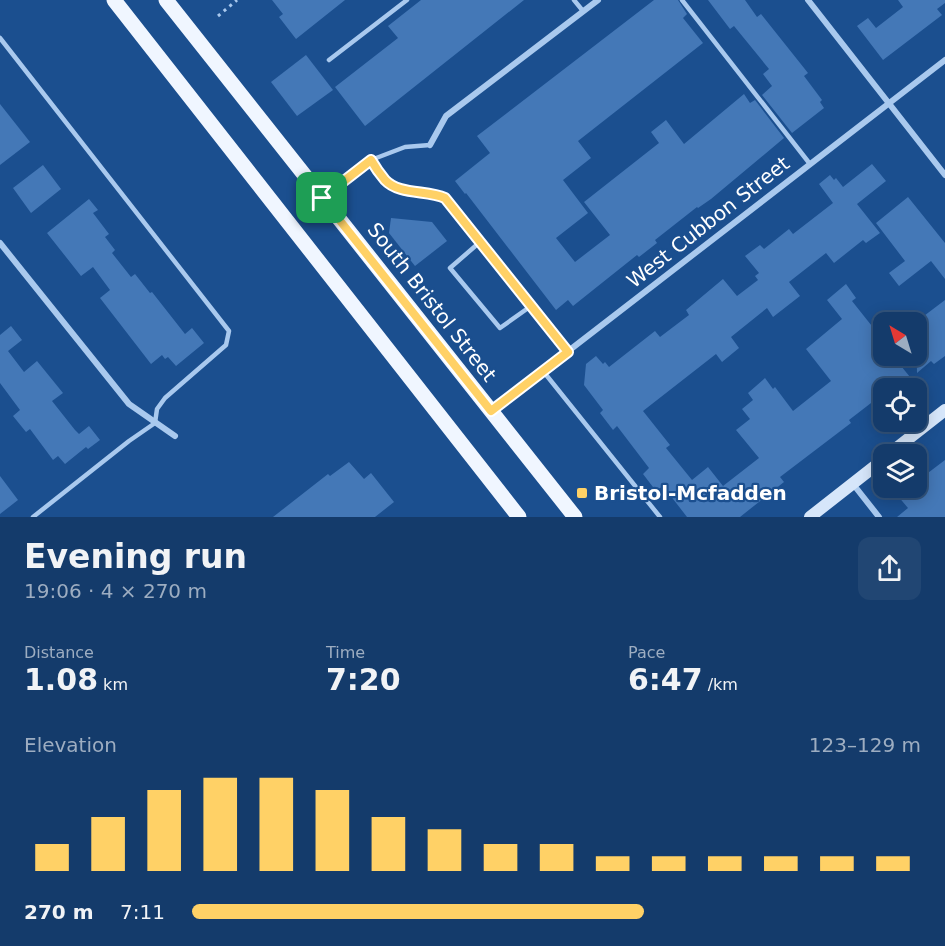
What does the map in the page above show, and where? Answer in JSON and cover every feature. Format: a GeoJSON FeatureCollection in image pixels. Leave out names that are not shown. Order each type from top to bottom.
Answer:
{"type":"FeatureCollection","features":[{"type":"Feature","properties":{"kind":"main road"},"geometry":{"type":"LineString","coordinates":[[114,0],[519,517]]}},
{"type":"Feature","properties":{"kind":"main road","name":"South Bristol Street"},"geometry":{"type":"LineString","coordinates":[[168,4],[576,517]]}},
{"type":"Feature","properties":{"kind":"street"},"geometry":{"type":"LineString","coordinates":[[430,145],[446,116],[598,0]]}},
{"type":"Feature","properties":{"kind":"street"},"geometry":{"type":"LineString","coordinates":[[807,0],[945,175]]}},
{"type":"Feature","properties":{"kind":"street","name":"West Cubbon Street"},"geometry":{"type":"LineString","coordinates":[[491,411],[945,60]]}},
{"type":"Feature","properties":{"kind":"street"},"geometry":{"type":"LineString","coordinates":[[0,243],[129,404],[175,436]]}},
{"type":"Feature","properties":{"kind":"street"},"geometry":{"type":"LineString","coordinates":[[902,444],[945,410]]}},
{"type":"Feature","properties":{"kind":"street"},"geometry":{"type":"LineString","coordinates":[[810,517],[873,468]]}},
{"type":"Feature","properties":{"kind":"street"},"geometry":{"type":"LineString","coordinates":[[853,483],[879,517]]}},
{"type":"Feature","properties":{"kind":"lane"},"geometry":{"type":"LineString","coordinates":[[330,60],[407,0]]}},
{"type":"Feature","properties":{"kind":"lane"},"geometry":{"type":"LineString","coordinates":[[574,0],[583,11]]}},
{"type":"Feature","properties":{"kind":"lane"},"geometry":{"type":"LineString","coordinates":[[682,0],[810,164]]}},
{"type":"Feature","properties":{"kind":"lane"},"geometry":{"type":"LineString","coordinates":[[0,38],[229,331],[226,345],[165,398],[157,409],[155,423],[33,517]]}},
{"type":"Feature","properties":{"kind":"lane"},"geometry":{"type":"LineString","coordinates":[[322,198],[371,160],[405,147],[430,145]]}},
{"type":"Feature","properties":{"kind":"lane"},"geometry":{"type":"LineString","coordinates":[[371,160],[386,182],[396,188],[436,194],[445,198],[568,352]]}},
{"type":"Feature","properties":{"kind":"lane"},"geometry":{"type":"LineString","coordinates":[[480,242],[450,268],[500,328],[531,306]]}},
{"type":"Feature","properties":{"kind":"lane"},"geometry":{"type":"LineString","coordinates":[[543,371],[660,517]]}},
{"type":"Feature","properties":{"kind":"path"},"geometry":{"type":"LineString","coordinates":[[219,16],[237,0]]}},
{"type":"Feature","properties":{"kind":"building"},"geometry":{"type":"Polygon","coordinates":[[[272,0],[345,0],[296,39],[279,17],[283,14],[272,0]]]}},
{"type":"Feature","properties":{"kind":"building"},"geometry":{"type":"Polygon","coordinates":[[[421,0],[524,0],[365,126],[335,87],[398,38],[388,26],[421,0]]]}},
{"type":"Feature","properties":{"kind":"building"},"geometry":{"type":"Polygon","coordinates":[[[654,0],[678,0],[687,14],[683,18],[703,43],[578,141],[591,158],[563,180],[588,213],[556,238],[575,262],[610,235],[584,202],[659,143],[651,132],[666,120],[684,144],[744,94],[750,103],[755,100],[784,138],[711,199],[697,207],[655,240],[657,243],[639,257],[637,255],[573,306],[568,300],[556,310],[455,181],[490,153],[477,136],[654,0]]]}},
{"type":"Feature","properties":{"kind":"building"},"geometry":{"type":"Polygon","coordinates":[[[708,0],[745,0],[757,17],[761,14],[808,73],[804,76],[822,100],[820,102],[824,108],[792,133],[762,95],[772,86],[763,74],[769,69],[734,26],[730,29],[708,0]]]}},
{"type":"Feature","properties":{"kind":"building"},"geometry":{"type":"Polygon","coordinates":[[[898,0],[945,0],[945,3],[937,9],[942,15],[883,60],[857,26],[868,18],[876,28],[903,7],[898,0]]]}},
{"type":"Feature","properties":{"kind":"building"},"geometry":{"type":"Polygon","coordinates":[[[306,55],[333,90],[297,116],[271,82],[306,55]]]}},
{"type":"Feature","properties":{"kind":"building"},"geometry":{"type":"Polygon","coordinates":[[[0,104],[30,142],[0,165],[0,104]]]}},
{"type":"Feature","properties":{"kind":"building"},"geometry":{"type":"Polygon","coordinates":[[[872,164],[886,181],[857,204],[880,233],[866,243],[863,240],[834,263],[826,253],[789,282],[800,296],[773,317],[767,308],[731,337],[739,348],[722,362],[716,354],[643,411],[670,445],[666,448],[692,480],[708,467],[723,486],[759,458],[736,430],[750,419],[742,409],[753,400],[748,393],[765,378],[773,389],[775,387],[793,411],[831,381],[806,349],[842,319],[827,300],[846,284],[856,298],[852,301],[873,327],[873,366],[901,366],[911,378],[873,378],[873,401],[849,420],[851,423],[780,477],[784,482],[740,517],[687,517],[663,486],[656,491],[643,474],[649,468],[617,426],[613,430],[600,413],[603,410],[584,385],[586,364],[596,356],[609,367],[655,331],[660,337],[689,315],[686,310],[723,279],[737,296],[758,280],[755,276],[759,273],[745,256],[760,245],[764,249],[789,229],[793,234],[833,203],[819,184],[830,175],[834,180],[836,178],[843,187],[872,164]]]}},
{"type":"Feature","properties":{"kind":"building"},"geometry":{"type":"Polygon","coordinates":[[[43,165],[61,189],[31,213],[13,188],[43,165]]]}},
{"type":"Feature","properties":{"kind":"building"},"geometry":{"type":"Polygon","coordinates":[[[908,197],[945,243],[945,279],[931,261],[899,286],[889,273],[905,261],[876,223],[908,197]]]}},
{"type":"Feature","properties":{"kind":"building"},"geometry":{"type":"Polygon","coordinates":[[[89,199],[98,210],[93,213],[109,234],[105,237],[115,250],[112,253],[131,277],[135,274],[185,334],[192,328],[204,343],[176,366],[168,357],[165,359],[162,355],[151,364],[100,298],[110,290],[93,267],[81,276],[47,233],[89,199]]]}},
{"type":"Feature","properties":{"kind":"building"},"geometry":{"type":"Polygon","coordinates":[[[391,218],[432,222],[447,241],[415,266],[389,233],[391,218]]]}},
{"type":"Feature","properties":{"kind":"building"},"geometry":{"type":"Polygon","coordinates":[[[945,300],[945,356],[934,364],[931,361],[927,364],[927,314],[945,300]]]}},
{"type":"Feature","properties":{"kind":"building"},"geometry":{"type":"Polygon","coordinates":[[[11,326],[22,340],[8,351],[24,372],[37,361],[63,393],[52,401],[75,430],[79,434],[89,426],[100,440],[88,449],[86,447],[65,464],[58,456],[53,460],[30,429],[26,432],[13,416],[20,410],[0,383],[0,335],[11,326]]]}},
{"type":"Feature","properties":{"kind":"building"},"geometry":{"type":"Polygon","coordinates":[[[917,366],[925,366],[917,373],[917,366]]]}},
{"type":"Feature","properties":{"kind":"building"},"geometry":{"type":"Polygon","coordinates":[[[945,460],[945,517],[897,517],[908,508],[900,498],[927,498],[927,474],[945,460]]]}},
{"type":"Feature","properties":{"kind":"building"},"geometry":{"type":"Polygon","coordinates":[[[349,462],[364,479],[371,473],[394,502],[375,517],[273,517],[328,474],[330,476],[349,462]]]}},
{"type":"Feature","properties":{"kind":"building"},"geometry":{"type":"Polygon","coordinates":[[[0,476],[18,500],[0,514],[0,476]]]}},
{"type":"Feature","properties":{"kind":"place","name":"Bristol-Mcfadden"},"geometry":{"type":"Point","coordinates":[582,493]}},
{"type":"Feature","properties":{"kind":"route"},"geometry":{"type":"LineString","coordinates":[[371,160],[386,182],[396,188],[436,194],[445,198],[568,352],[491,411],[322,198],[371,160]]}}]}
